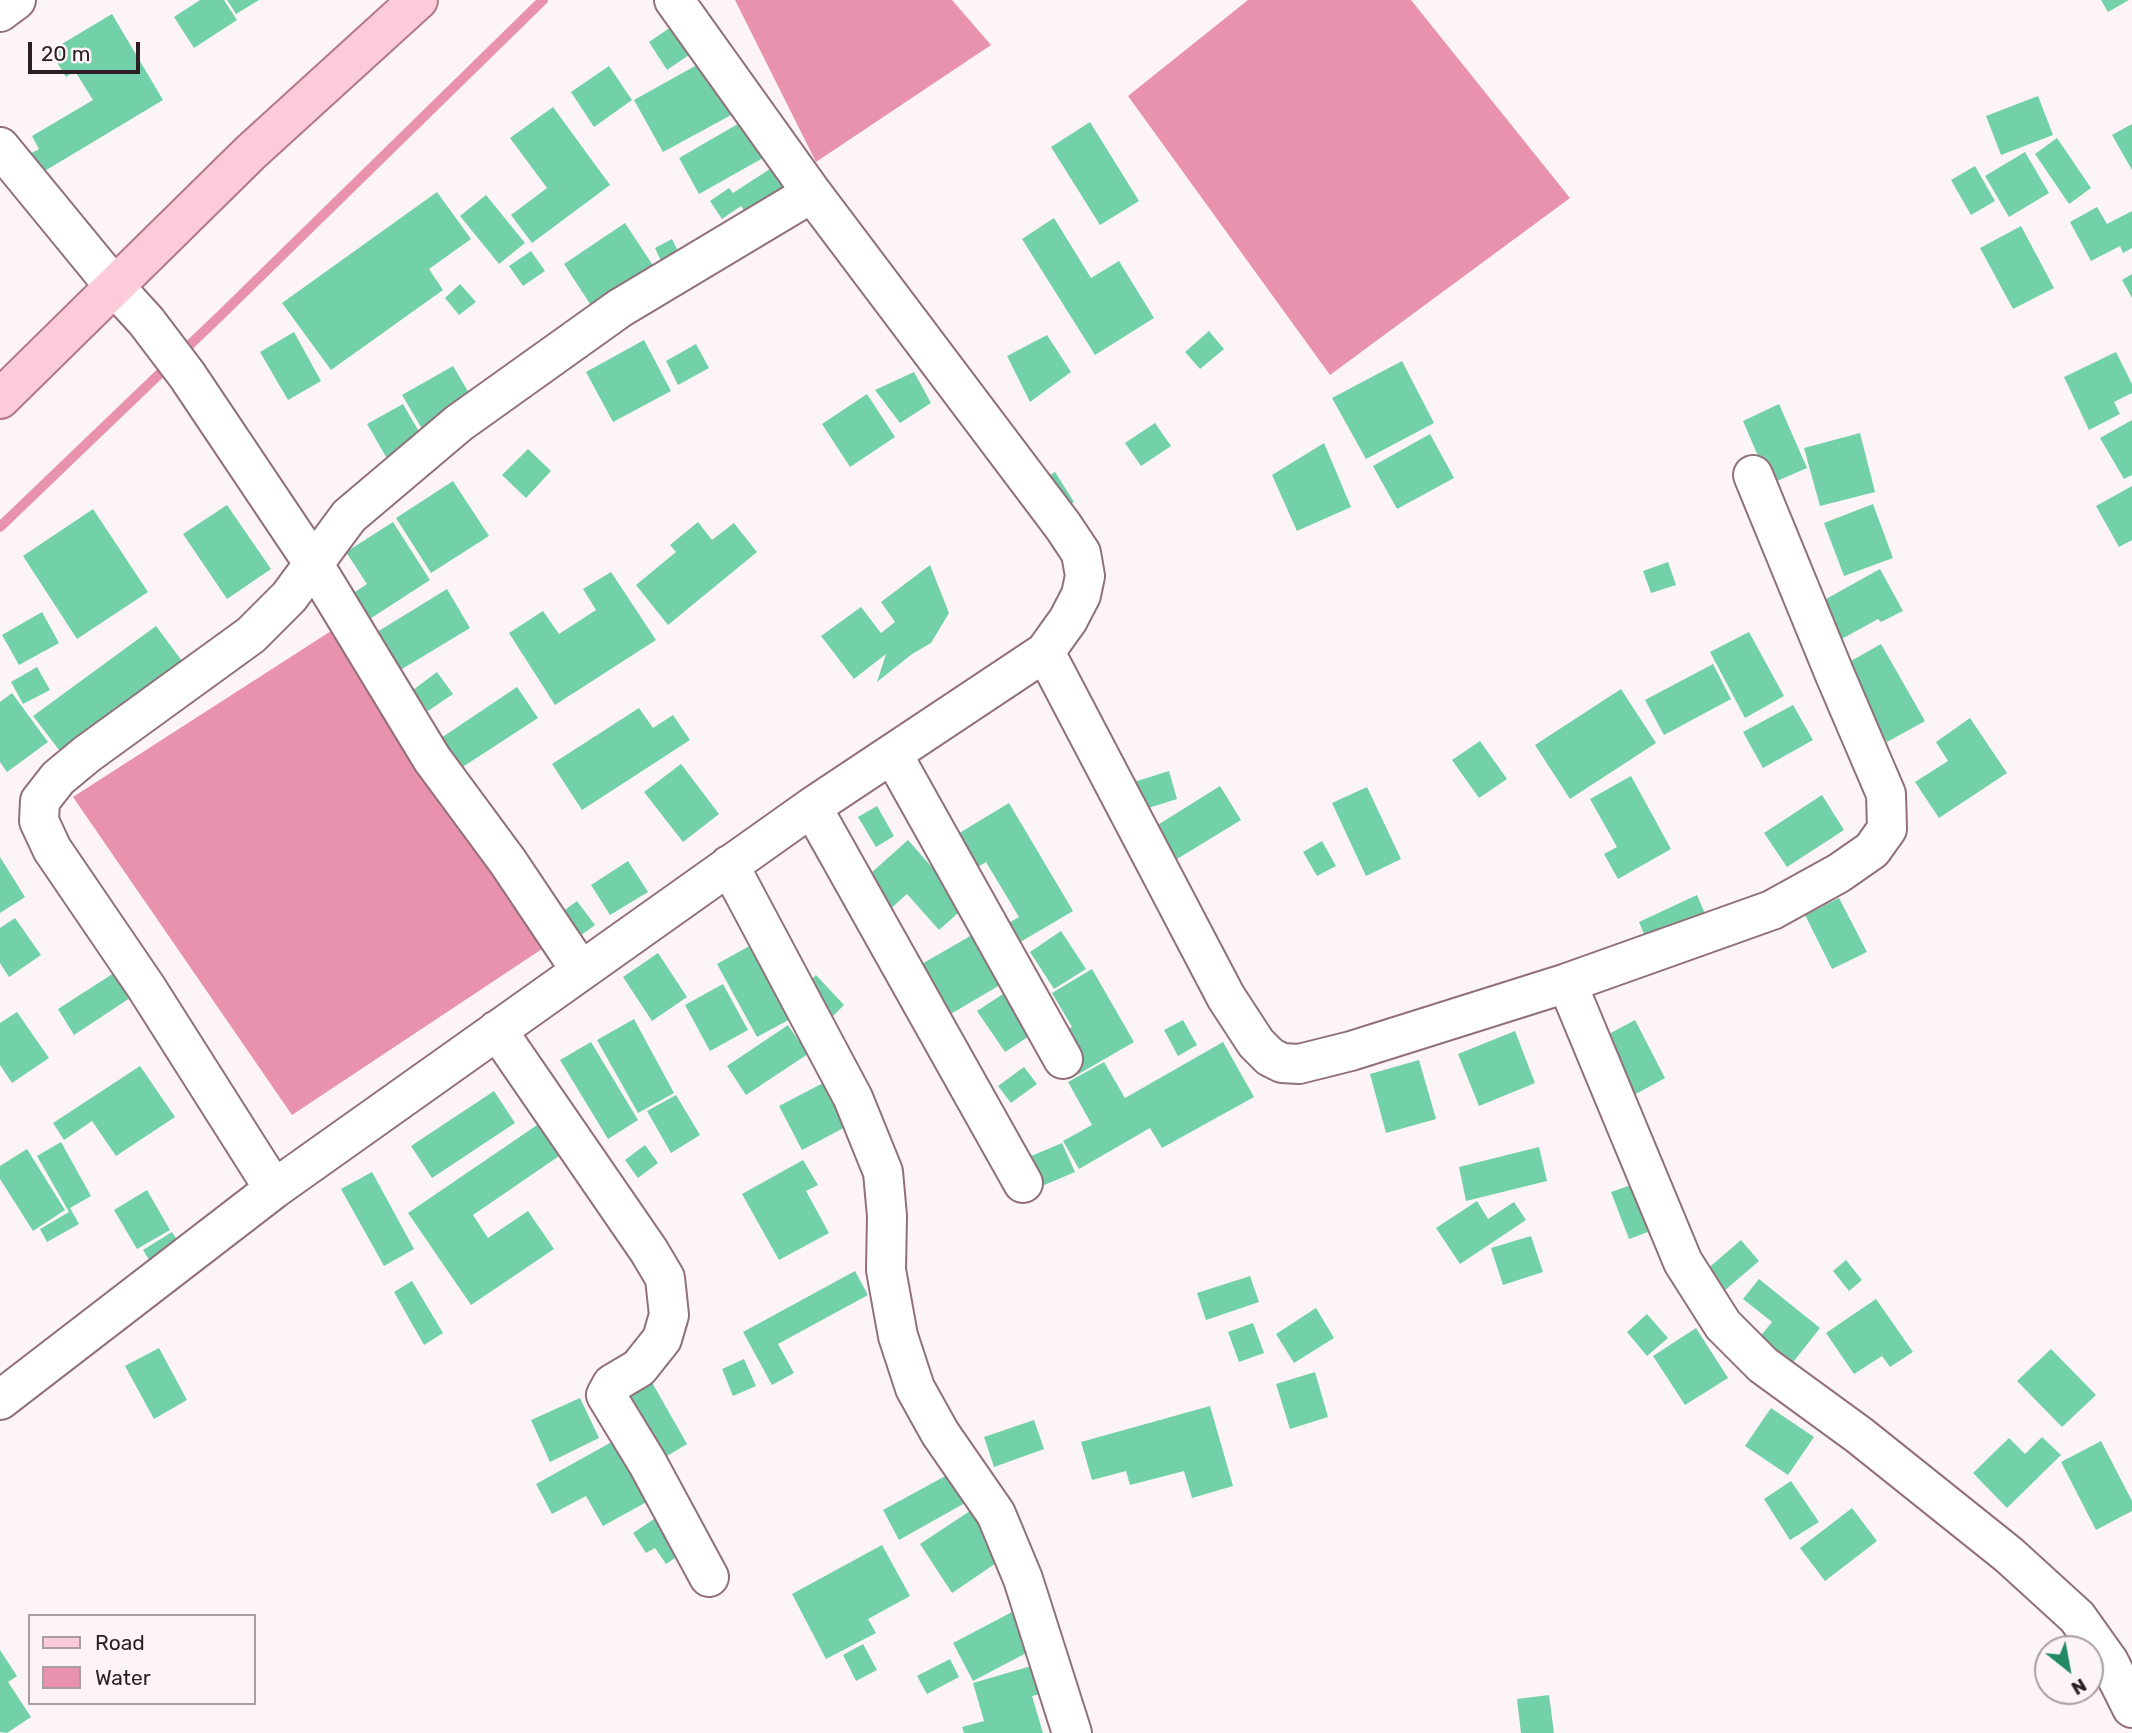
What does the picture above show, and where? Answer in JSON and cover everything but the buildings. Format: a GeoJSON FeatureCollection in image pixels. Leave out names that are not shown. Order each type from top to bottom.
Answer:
{"type":"FeatureCollection","features":[{"type":"Feature","properties":{"kind":"main road"},"geometry":{"type":"LineString","coordinates":[[0,399],[251,152],[418,0]]}},
{"type":"Feature","properties":{"kind":"street"},"geometry":{"type":"LineString","coordinates":[[0,12],[16,0]]}},
{"type":"Feature","properties":{"kind":"street"},"geometry":{"type":"LineString","coordinates":[[0,1400],[274,1189],[812,807],[1045,652],[1068,620],[1081,595],[1086,576],[1081,553],[1063,526],[812,193],[674,0]]}},
{"type":"Feature","properties":{"kind":"street"},"geometry":{"type":"LineString","coordinates":[[0,147],[146,321],[187,375],[313,563],[432,759],[508,862],[581,971]]}},
{"type":"Feature","properties":{"kind":"street"},"geometry":{"type":"LineString","coordinates":[[274,1189],[146,987],[52,849],[39,821],[40,801],[58,778],[87,754],[251,635],[289,597],[349,516],[459,423],[620,308],[812,193]]}},
{"type":"Feature","properties":{"kind":"street"},"geometry":{"type":"LineString","coordinates":[[1045,652],[1226,997],[1256,1043],[1270,1057],[1282,1063],[1299,1064],[1567,983],[1772,910],[1839,873],[1872,850],[1887,829],[1886,794],[1753,475]]}},
{"type":"Feature","properties":{"kind":"street"},"geometry":{"type":"LineString","coordinates":[[893,755],[1063,1059]]}},
{"type":"Feature","properties":{"kind":"street"},"geometry":{"type":"LineString","coordinates":[[812,807],[1023,1183]]}},
{"type":"Feature","properties":{"kind":"street"},"geometry":{"type":"LineString","coordinates":[[729,865],[853,1098],[884,1172],[887,1216],[886,1270],[898,1336],[915,1388],[940,1433],[996,1514],[1023,1579],[1072,1733]]}},
{"type":"Feature","properties":{"kind":"street"},"geometry":{"type":"LineString","coordinates":[[1567,983],[1683,1262],[1723,1325],[1763,1365],[1859,1435],[1998,1546],[2077,1617],[2109,1662],[2132,1708]]}},
{"type":"Feature","properties":{"kind":"street"},"geometry":{"type":"LineString","coordinates":[[497,1030],[665,1278],[669,1315],[662,1339],[639,1368],[612,1384],[606,1395],[648,1464],[709,1577]]}},
{"type":"Feature","properties":{"kind":"water"},"geometry":{"type":"Polygon","coordinates":[[[735,0],[952,0],[991,45],[816,162],[735,0]]]}},
{"type":"Feature","properties":{"kind":"water"},"geometry":{"type":"Polygon","coordinates":[[[1248,0],[1411,0],[1570,198],[1330,375],[1128,96],[1248,0]]]}},
{"type":"Feature","properties":{"kind":"water"},"geometry":{"type":"Polygon","coordinates":[[[331,631],[548,945],[292,1115],[73,797],[331,631]]]}},
{"type":"Feature","properties":{"kind":"waterway"},"geometry":{"type":"LineString","coordinates":[[0,527],[543,0]]}}]}
